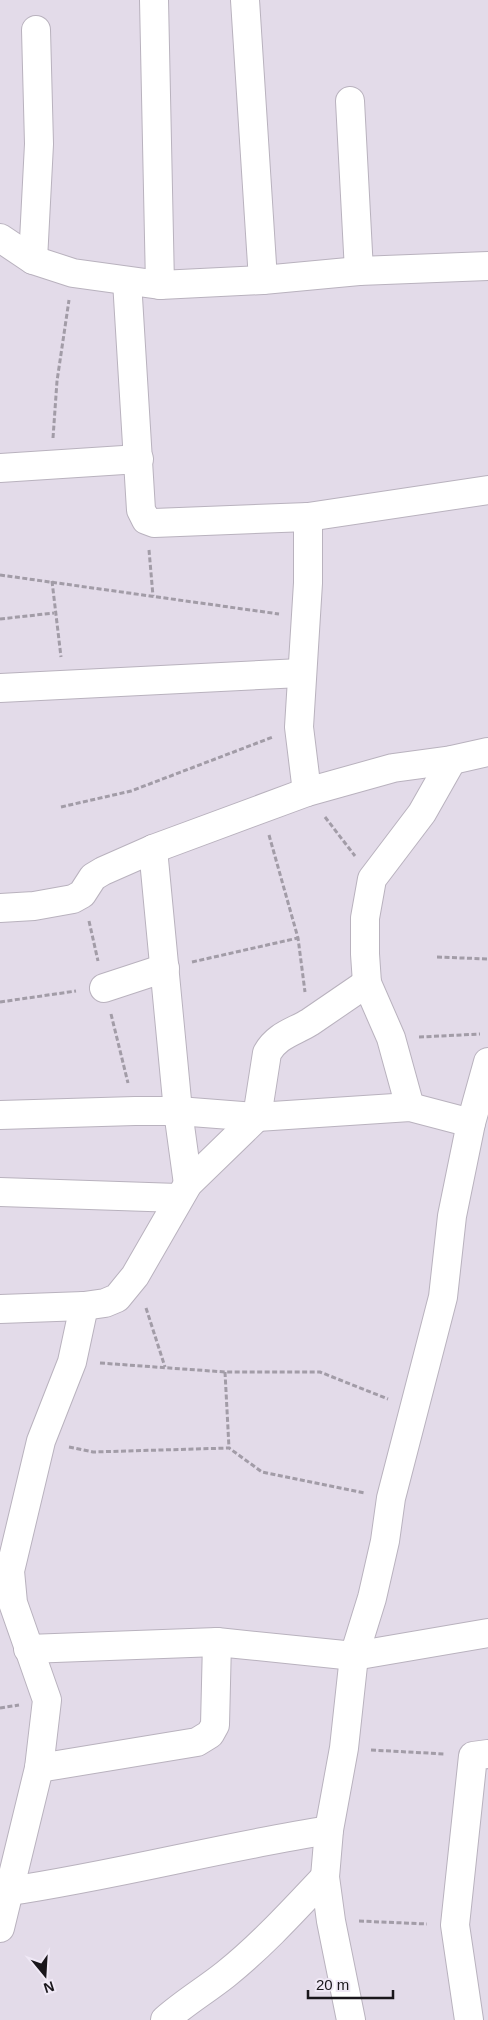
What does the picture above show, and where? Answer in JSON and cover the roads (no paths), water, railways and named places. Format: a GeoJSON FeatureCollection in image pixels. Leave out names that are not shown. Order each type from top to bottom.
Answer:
{"type":"FeatureCollection","features":[{"type":"Feature","properties":{"kind":"street"},"geometry":{"type":"LineString","coordinates":[[154,0],[160,285]]}},
{"type":"Feature","properties":{"kind":"street"},"geometry":{"type":"LineString","coordinates":[[245,0],[263,280]]}},
{"type":"Feature","properties":{"kind":"street"},"geometry":{"type":"LineString","coordinates":[[33,260],[39,144],[36,30]]}},
{"type":"Feature","properties":{"kind":"street"},"geometry":{"type":"LineString","coordinates":[[350,102],[359,272]]}},
{"type":"Feature","properties":{"kind":"street"},"geometry":{"type":"LineString","coordinates":[[0,238],[33,260],[73,272],[160,285],[488,266]]}},
{"type":"Feature","properties":{"kind":"street"},"geometry":{"type":"LineString","coordinates":[[127,281],[141,510],[146,520],[154,524],[308,518],[488,490]]}},
{"type":"Feature","properties":{"kind":"street"},"geometry":{"type":"LineString","coordinates":[[0,468],[51,463],[139,459]]}},
{"type":"Feature","properties":{"kind":"street"},"geometry":{"type":"LineString","coordinates":[[307,792],[299,726],[306,618],[308,518]]}},
{"type":"Feature","properties":{"kind":"street"},"geometry":{"type":"LineString","coordinates":[[0,688],[301,673]]}},
{"type":"Feature","properties":{"kind":"street"},"geometry":{"type":"LineString","coordinates":[[0,908],[34,906],[74,899],[82,894],[93,877],[153,849],[307,792],[394,768],[452,760],[488,752]]}},
{"type":"Feature","properties":{"kind":"street"},"geometry":{"type":"LineString","coordinates":[[410,1107],[391,1038],[368,983],[365,954],[365,918],[372,879],[422,813],[452,760]]}},
{"type":"Feature","properties":{"kind":"street"},"geometry":{"type":"LineString","coordinates":[[153,849],[178,1111],[183,1191]]}},
{"type":"Feature","properties":{"kind":"street"},"geometry":{"type":"LineString","coordinates":[[104,988],[165,968]]}},
{"type":"Feature","properties":{"kind":"street"},"geometry":{"type":"LineString","coordinates":[[0,1309],[84,1306],[105,1303],[118,1298],[135,1276],[183,1191],[257,1117],[267,1053],[278,1038],[308,1023],[368,983]]}},
{"type":"Feature","properties":{"kind":"street"},"geometry":{"type":"LineString","coordinates":[[351,2020],[331,1921],[325,1877],[329,1830],[344,1748],[354,1656],[377,1580],[391,1498],[443,1297],[452,1216],[471,1124],[488,1062]]}},
{"type":"Feature","properties":{"kind":"street"},"geometry":{"type":"LineString","coordinates":[[0,1115],[178,1111],[257,1117],[410,1107],[471,1124]]}},
{"type":"Feature","properties":{"kind":"street"},"geometry":{"type":"LineString","coordinates":[[0,1192],[183,1191]]}},
{"type":"Feature","properties":{"kind":"street"},"geometry":{"type":"LineString","coordinates":[[0,1928],[10,1891],[9,1856],[38,1768],[47,1700],[13,1603],[5,1571],[41,1440],[72,1362],[84,1306]]}},
{"type":"Feature","properties":{"kind":"street"},"geometry":{"type":"LineString","coordinates":[[28,1649],[216,1642],[354,1656],[488,1633]]}},
{"type":"Feature","properties":{"kind":"street"},"geometry":{"type":"LineString","coordinates":[[38,1768],[197,1742],[210,1734],[215,1725],[216,1642]]}},
{"type":"Feature","properties":{"kind":"street"},"geometry":{"type":"LineString","coordinates":[[469,2020],[455,1925],[480,1755]]}},
{"type":"Feature","properties":{"kind":"street"},"geometry":{"type":"LineString","coordinates":[[10,1891],[64,1883],[115,1871],[329,1830]]}},
{"type":"Feature","properties":{"kind":"street"},"geometry":{"type":"LineString","coordinates":[[165,2020],[178,2008],[226,1974],[284,1920],[325,1877]]}}]}
